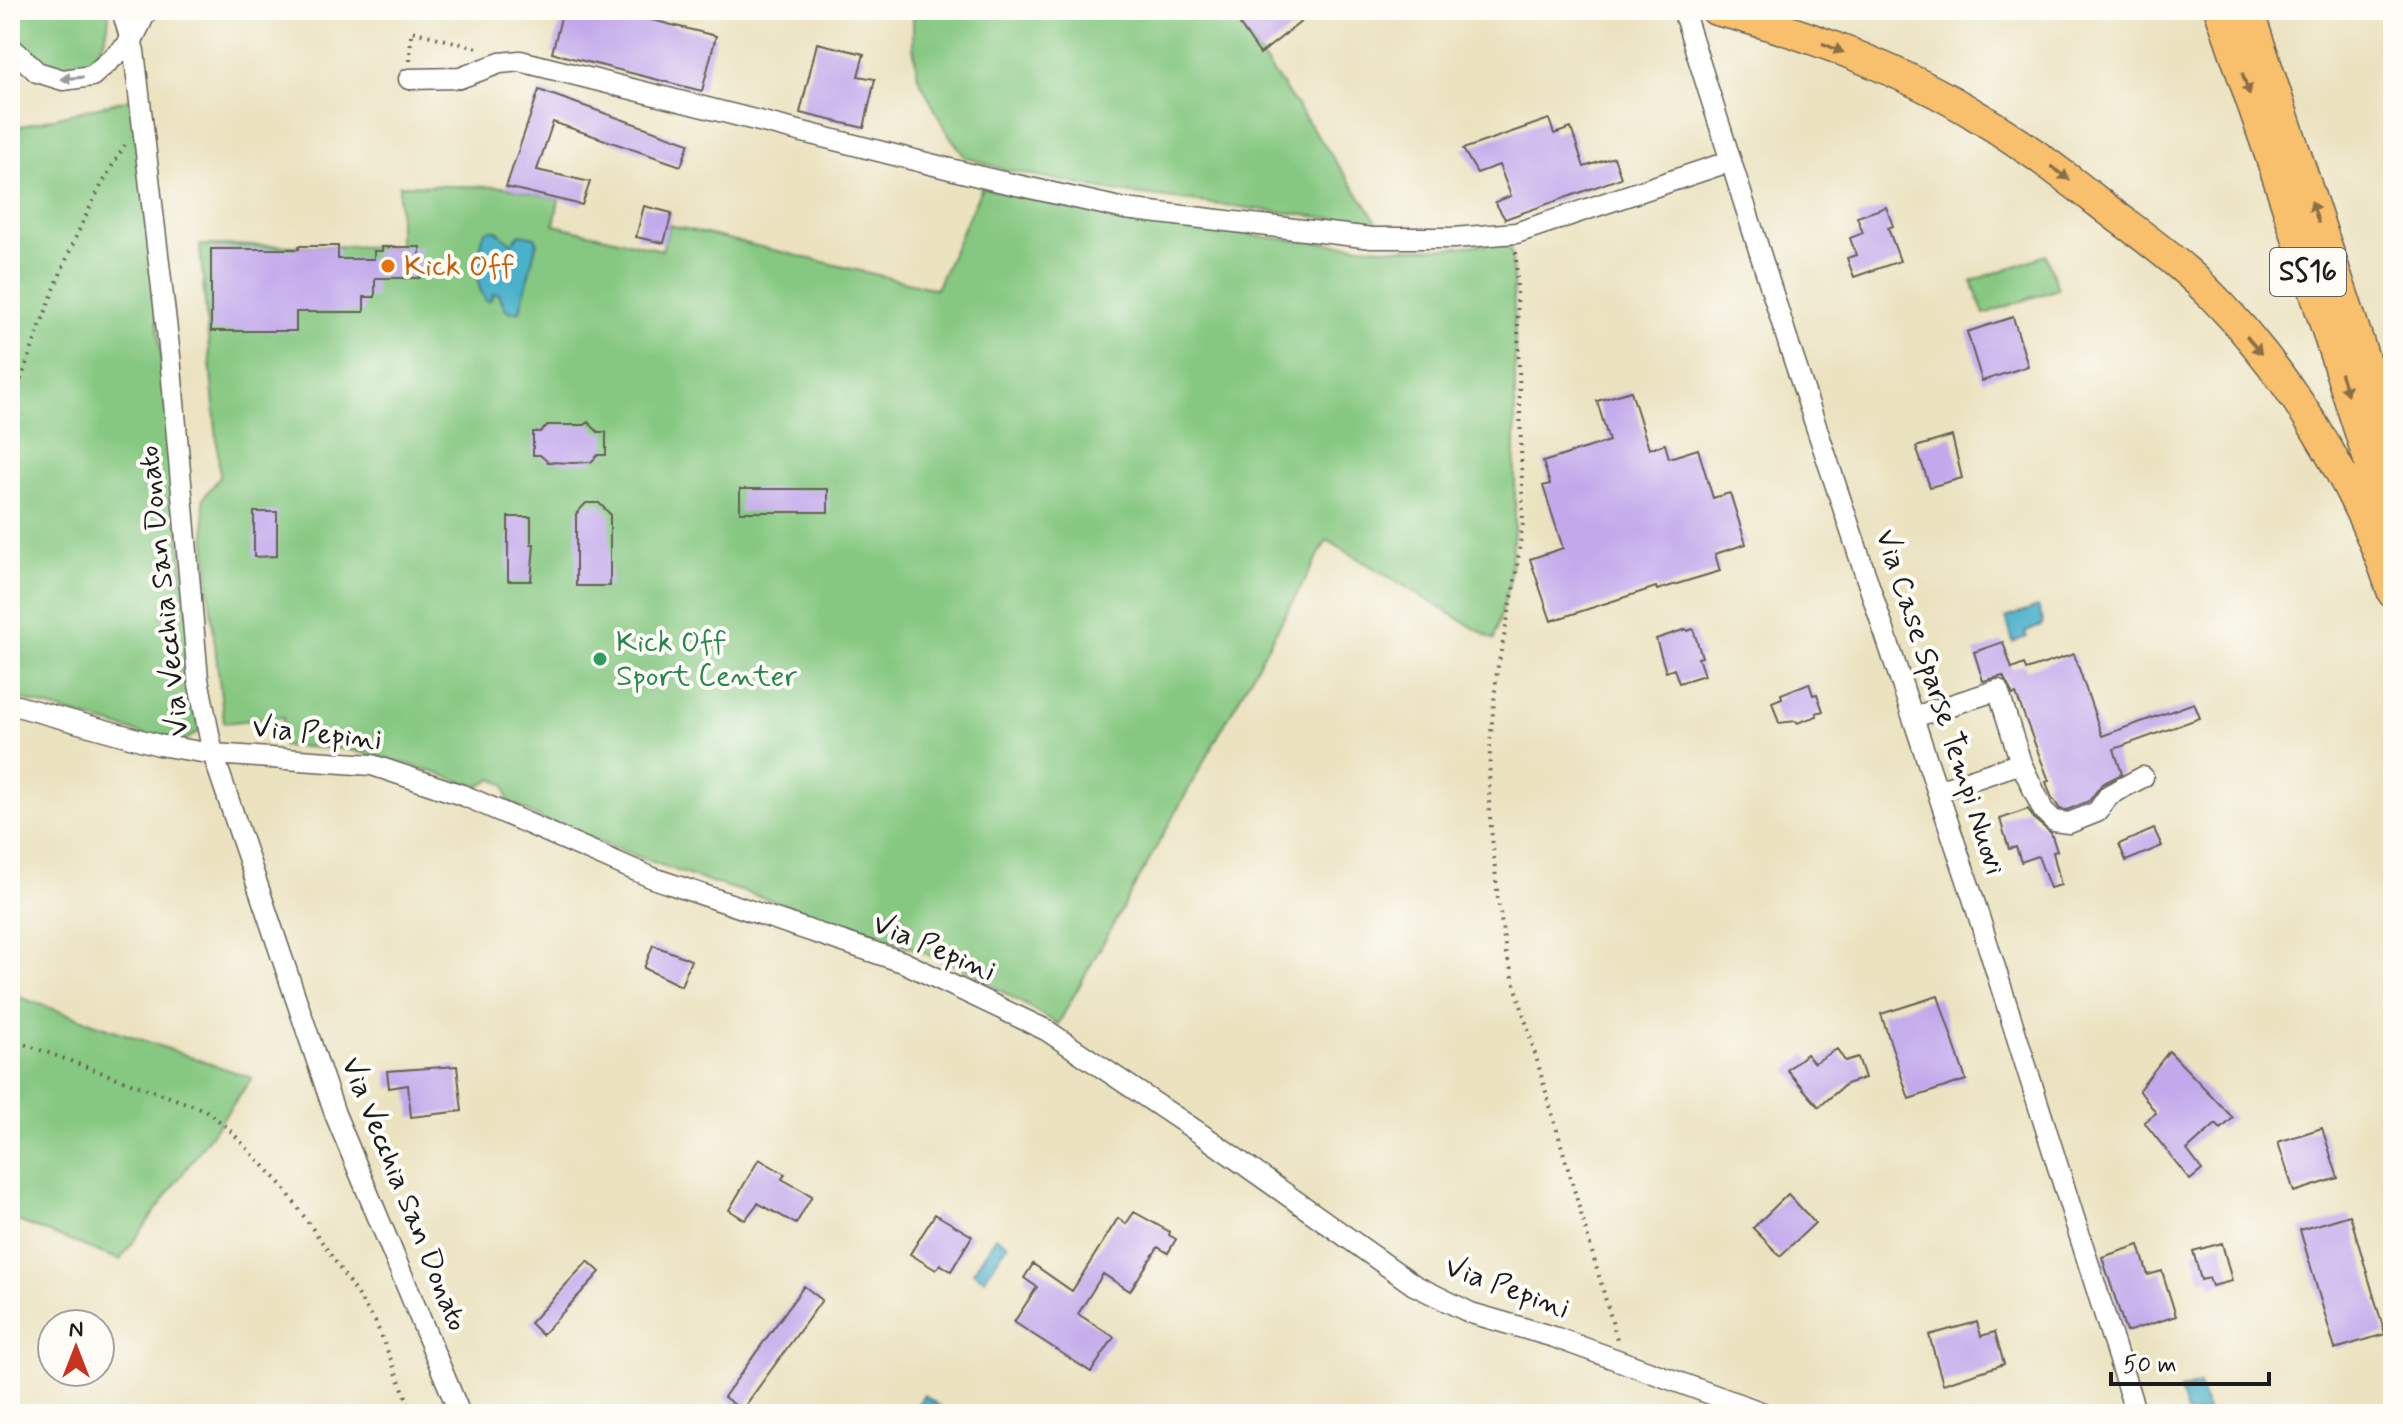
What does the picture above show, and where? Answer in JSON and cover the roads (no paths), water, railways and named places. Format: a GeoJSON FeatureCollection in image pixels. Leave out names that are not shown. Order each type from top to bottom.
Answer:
{"type":"FeatureCollection","features":[{"type":"Feature","properties":{"kind":"highway","name":"SS16"},"geometry":{"type":"LineString","coordinates":[[2220,10],[2279,181],[2393,535]]}},
{"type":"Feature","properties":{"kind":"highway","name":"SS16"},"geometry":{"type":"LineString","coordinates":[[2248,10],[2393,446]]}},
{"type":"Feature","properties":{"kind":"highway"},"geometry":{"type":"LineString","coordinates":[[1725,12],[1826,45],[1932,91],[1978,117],[2091,196],[2197,281],[2269,362],[2325,445],[2374,536],[2393,593]]}},
{"type":"Feature","properties":{"kind":"street","name":"Via Vecchia San Donato"},"geometry":{"type":"LineString","coordinates":[[122,10],[132,41],[170,356],[198,679],[213,754],[335,1114],[460,1414]]}},
{"type":"Feature","properties":{"kind":"street"},"geometry":{"type":"LineString","coordinates":[[10,46],[37,72],[63,80],[92,76],[132,41],[147,10]]}},
{"type":"Feature","properties":{"kind":"street","name":"Via Case Sparse Tempi Nuovi"},"geometry":{"type":"LineString","coordinates":[[1683,10],[1791,351],[1938,791],[2136,1414]]}},
{"type":"Feature","properties":{"kind":"street"},"geometry":{"type":"LineString","coordinates":[[409,79],[460,78],[500,63],[520,61],[994,180],[1125,209],[1372,238],[1454,238],[1516,233],[1731,161]]}},
{"type":"Feature","properties":{"kind":"street"},"geometry":{"type":"LineString","coordinates":[[1914,717],[1998,690],[2021,763],[2043,810],[2054,821],[2069,823],[2097,812],[2109,795],[2143,777]]}},
{"type":"Feature","properties":{"kind":"street","name":"Via Pepini"},"geometry":{"type":"LineString","coordinates":[[10,704],[159,745],[213,754],[372,765],[465,796],[653,878],[903,962],[1046,1030],[1207,1138],[1414,1285],[1471,1313],[1554,1337],[1766,1414]]}},
{"type":"Feature","properties":{"kind":"street"},"geometry":{"type":"LineString","coordinates":[[1938,791],[2021,763]]}},
{"type":"Feature","properties":{"kind":"water"},"geometry":{"type":"Polygon","coordinates":[[[496,230],[511,243],[520,234],[535,237],[537,241],[520,311],[511,312],[505,308],[499,294],[493,294],[490,301],[486,301],[481,292],[477,276],[478,259],[484,233],[496,230]]]}},
{"type":"Feature","properties":{"kind":"water"},"geometry":{"type":"Polygon","coordinates":[[[2038,607],[2043,621],[2041,626],[2025,632],[2027,637],[2013,642],[2006,618],[2038,607]]]}},
{"type":"Feature","properties":{"kind":"water"},"geometry":{"type":"Polygon","coordinates":[[[996,1237],[1008,1244],[984,1279],[973,1272],[996,1237]]]}},
{"type":"Feature","properties":{"kind":"water"},"geometry":{"type":"Polygon","coordinates":[[[2199,1384],[2208,1414],[2187,1414],[2180,1390],[2199,1384]]]}},
{"type":"Feature","properties":{"kind":"water"},"geometry":{"type":"Polygon","coordinates":[[[924,1395],[945,1410],[942,1414],[911,1414],[924,1395]]]}},
{"type":"Feature","properties":{"kind":"place","name":"Kick Off"},"geometry":{"type":"Point","coordinates":[388,266]}},
{"type":"Feature","properties":{"kind":"place","name":"Kick Off Sport Center"},"geometry":{"type":"Point","coordinates":[600,659]}}]}
